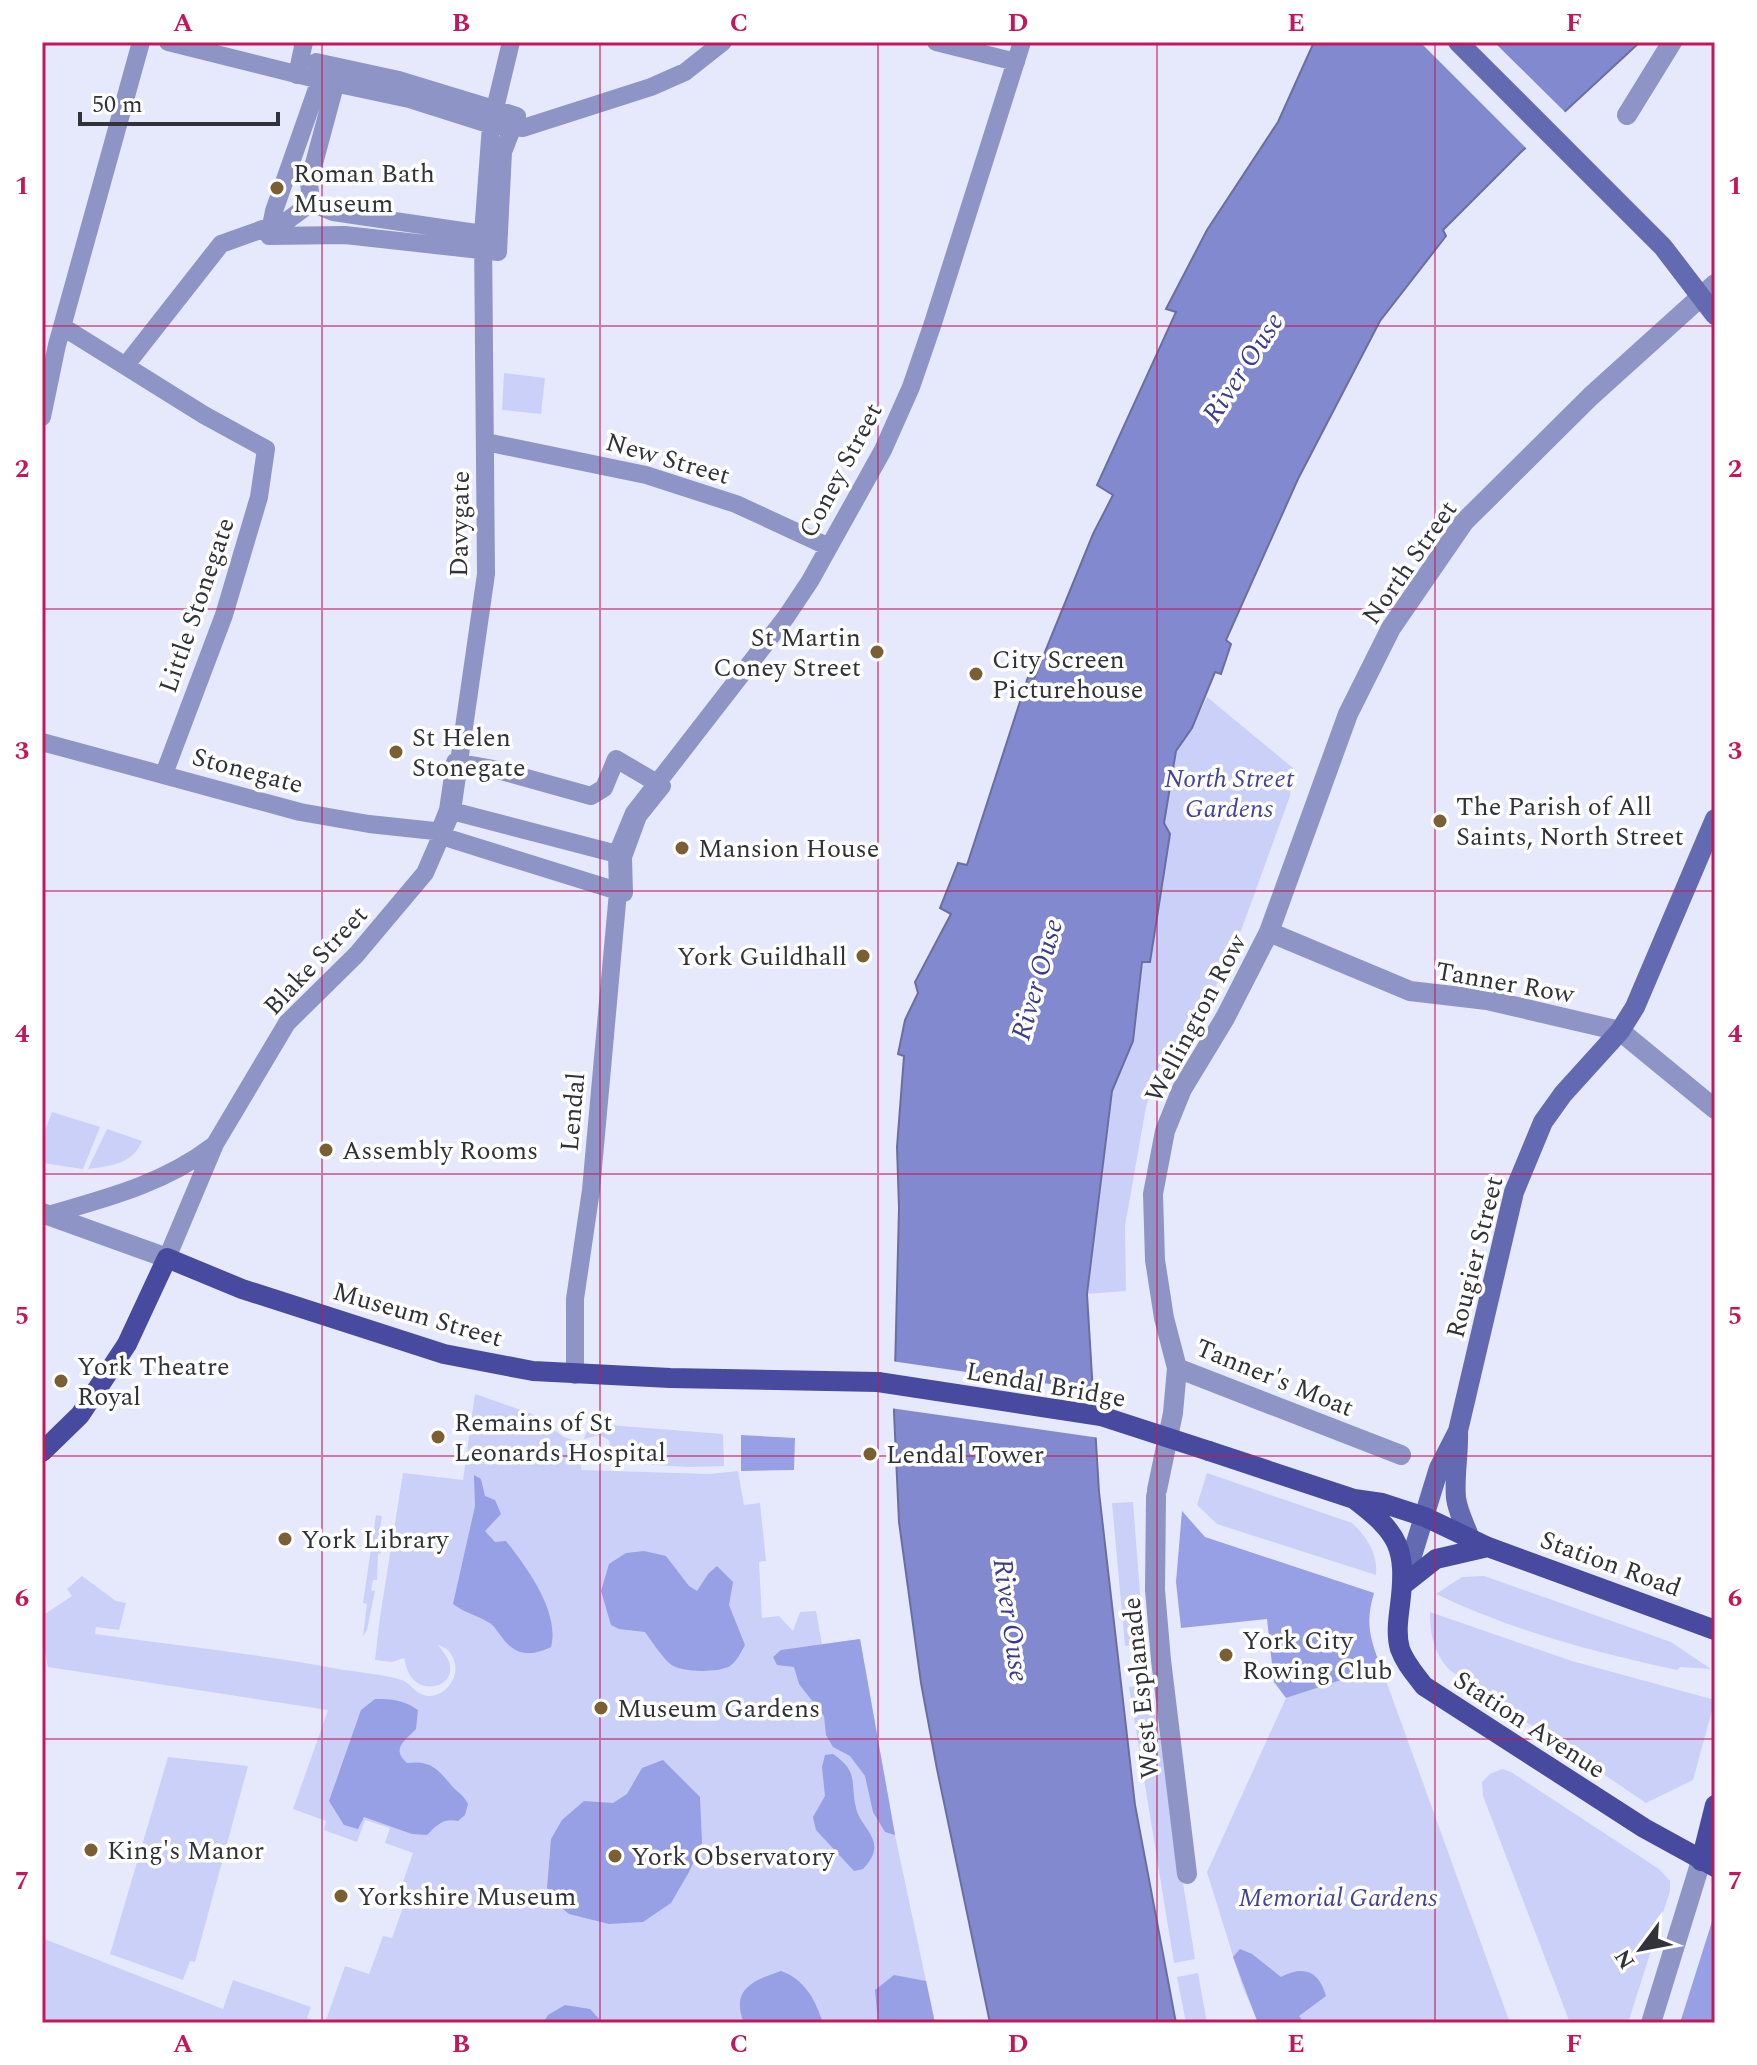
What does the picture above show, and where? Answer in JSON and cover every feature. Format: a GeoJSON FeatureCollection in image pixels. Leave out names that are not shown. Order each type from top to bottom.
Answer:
{"type":"FeatureCollection","features":[{"type":"Feature","properties":{"kind":"main road"},"geometry":{"type":"LineString","coordinates":[[1458,42],[1708,290],[1715,315]]}},
{"type":"Feature","properties":{"kind":"main road","name":"Rougier Street"},"geometry":{"type":"LineString","coordinates":[[1403,1585],[1439,1468],[1458,1431],[1514,1192],[1543,1122],[1563,1094],[1620,1031],[1640,996],[1715,819]]}},
{"type":"Feature","properties":{"kind":"main road"},"geometry":{"type":"LineString","coordinates":[[42,1452],[80,1415],[127,1344],[167,1258]]}},
{"type":"Feature","properties":{"kind":"main road","name":"Museum Street"},"geometry":{"type":"LineString","coordinates":[[167,1258],[242,1289],[444,1354],[533,1371],[575,1375],[855,1382]]}},
{"type":"Feature","properties":{"kind":"main road","name":"Lendal Bridge"},"geometry":{"type":"LineString","coordinates":[[855,1382],[878,1382],[1101,1416],[1223,1455]]}},
{"type":"Feature","properties":{"kind":"main road","name":"Rougier Street"},"geometry":{"type":"LineString","coordinates":[[1458,1431],[1456,1494],[1460,1516],[1469,1536]]}},
{"type":"Feature","properties":{"kind":"main road","name":"Station Road"},"geometry":{"type":"LineString","coordinates":[[1223,1455],[1354,1499],[1382,1503],[1425,1517],[1488,1547],[1715,1630]]}},
{"type":"Feature","properties":{"kind":"main road","name":"Station Road"},"geometry":{"type":"LineString","coordinates":[[1354,1499],[1393,1534],[1400,1549],[1403,1585]]}},
{"type":"Feature","properties":{"kind":"main road"},"geometry":{"type":"LineString","coordinates":[[1403,1585],[1436,1559],[1488,1547]]}},
{"type":"Feature","properties":{"kind":"main road","name":"Station Avenue"},"geometry":{"type":"LineString","coordinates":[[1403,1585],[1398,1636],[1400,1647],[1410,1668],[1424,1686],[1644,1828],[1708,1864]]}},
{"type":"Feature","properties":{"kind":"main road"},"geometry":{"type":"LineString","coordinates":[[1708,1864],[1715,1805]]}},
{"type":"Feature","properties":{"kind":"street"},"geometry":{"type":"LineString","coordinates":[[42,417],[57,345],[141,42]]}},
{"type":"Feature","properties":{"kind":"street"},"geometry":{"type":"LineString","coordinates":[[168,42],[329,85],[493,117]]}},
{"type":"Feature","properties":{"kind":"street"},"geometry":{"type":"LineString","coordinates":[[297,75],[304,42]]}},
{"type":"Feature","properties":{"kind":"street","name":"Davygate"},"geometry":{"type":"LineString","coordinates":[[452,811],[486,574],[483,243],[493,117],[511,42]]}},
{"type":"Feature","properties":{"kind":"street"},"geometry":{"type":"LineString","coordinates":[[311,203],[309,182],[329,85],[316,62],[399,80],[512,127],[523,128],[651,87],[685,72],[723,42]]}},
{"type":"Feature","properties":{"kind":"street"},"geometry":{"type":"LineString","coordinates":[[936,42],[1016,62]]}},
{"type":"Feature","properties":{"kind":"street","name":"Coney Street"},"geometry":{"type":"LineString","coordinates":[[617,854],[634,813],[786,617],[883,450],[911,387],[1022,42]]}},
{"type":"Feature","properties":{"kind":"street"},"geometry":{"type":"LineString","coordinates":[[1627,115],[1672,42]]}},
{"type":"Feature","properties":{"kind":"street"},"geometry":{"type":"LineString","coordinates":[[329,85],[274,211],[269,236],[345,235],[483,243]]}},
{"type":"Feature","properties":{"kind":"street"},"geometry":{"type":"LineString","coordinates":[[311,203],[333,212],[483,243],[498,252],[503,152],[512,127]]}},
{"type":"Feature","properties":{"kind":"street"},"geometry":{"type":"LineString","coordinates":[[63,327],[126,365],[221,244],[288,220],[311,203]]}},
{"type":"Feature","properties":{"kind":"street","name":"North Street"},"geometry":{"type":"LineString","coordinates":[[1269,932],[1348,714],[1391,628],[1464,522],[1591,396],[1708,290]]}},
{"type":"Feature","properties":{"kind":"street","name":"Little Stonegate"},"geometry":{"type":"LineString","coordinates":[[126,365],[204,415],[266,449],[259,497],[224,615],[164,774]]}},
{"type":"Feature","properties":{"kind":"street","name":"New Street"},"geometry":{"type":"LineString","coordinates":[[486,442],[646,475],[736,504],[829,547]]}},
{"type":"Feature","properties":{"kind":"street","name":"Stonegate"},"geometry":{"type":"LineString","coordinates":[[42,742],[300,812],[442,833],[618,892]]}},
{"type":"Feature","properties":{"kind":"street"},"geometry":{"type":"LineString","coordinates":[[442,833],[455,762],[494,769],[594,796],[604,788],[616,759],[662,786],[638,816],[623,857],[624,893],[618,892]]}},
{"type":"Feature","properties":{"kind":"street"},"geometry":{"type":"LineString","coordinates":[[452,811],[617,854]]}},
{"type":"Feature","properties":{"kind":"street","name":"Blake Street"},"geometry":{"type":"LineString","coordinates":[[167,1258],[215,1144],[287,1023],[356,955],[425,873],[452,811]]}},
{"type":"Feature","properties":{"kind":"street"},"geometry":{"type":"LineString","coordinates":[[529,864],[536,833]]}},
{"type":"Feature","properties":{"kind":"street","name":"Lendal"},"geometry":{"type":"LineString","coordinates":[[575,1375],[575,1299],[591,1190],[618,892],[617,854]]}},
{"type":"Feature","properties":{"kind":"street","name":"Tanner Row"},"geometry":{"type":"LineString","coordinates":[[1269,932],[1410,991],[1487,1000],[1620,1031],[1715,1109]]}},
{"type":"Feature","properties":{"kind":"street","name":"Wellington Row"},"geometry":{"type":"LineString","coordinates":[[1164,1318],[1155,1260],[1153,1194],[1165,1131],[1182,1089],[1225,1018],[1269,932]]}},
{"type":"Feature","properties":{"kind":"street","name":"Blake Street"},"geometry":{"type":"LineString","coordinates":[[45,1214],[142,1187],[178,1170],[215,1144]]}},
{"type":"Feature","properties":{"kind":"street"},"geometry":{"type":"LineString","coordinates":[[45,1214],[167,1258]]}},
{"type":"Feature","properties":{"kind":"street","name":"Tanner's Moat"},"geometry":{"type":"LineString","coordinates":[[1164,1318],[1177,1368],[1401,1455]]}},
{"type":"Feature","properties":{"kind":"street","name":"West Esplanade"},"geometry":{"type":"LineString","coordinates":[[1177,1368],[1173,1413],[1156,1493],[1155,1590],[1187,1874]]}},
{"type":"Feature","properties":{"kind":"street"},"geometry":{"type":"LineString","coordinates":[[1651,2023],[1708,1864]]}},
{"type":"Feature","properties":{"kind":"green space"},"geometry":{"type":"Polygon","coordinates":[[[504,373],[545,378],[541,414],[502,410],[504,373]]]}},
{"type":"Feature","properties":{"kind":"green space","name":"North Street Gardens"},"geometry":{"type":"Polygon","coordinates":[[[1207,697],[1293,768],[1290,796],[1242,928],[1217,984],[1158,1069],[1146,1107],[1125,1226],[1126,1291],[1087,1294],[1112,1091],[1133,1041],[1142,961],[1149,962],[1164,824],[1176,751],[1192,728],[1207,697]]]}},
{"type":"Feature","properties":{"kind":"green space"},"geometry":{"type":"Polygon","coordinates":[[[52,1112],[100,1127],[83,1169],[42,1163],[42,1138],[52,1112]]]}},
{"type":"Feature","properties":{"kind":"green space"},"geometry":{"type":"Polygon","coordinates":[[[107,1129],[142,1141],[127,1159],[88,1169],[107,1129]]]}},
{"type":"Feature","properties":{"kind":"green space","name":"Museum Gardens"},"geometry":{"type":"Polygon","coordinates":[[[475,1394],[532,1414],[564,1437],[582,1443],[581,1470],[710,1474],[738,1471],[744,1505],[760,1503],[766,1561],[759,1562],[762,1618],[779,1616],[793,1631],[800,1612],[816,1611],[822,1644],[860,1639],[895,1835],[935,2023],[325,2023],[345,1966],[369,1974],[383,1936],[392,1938],[406,1899],[398,1896],[413,1853],[385,1843],[390,1828],[365,1820],[357,1842],[324,1830],[326,1821],[293,1809],[328,1710],[48,1667],[42,1616],[72,1596],[67,1589],[82,1576],[116,1601],[126,1603],[119,1630],[96,1627],[95,1634],[384,1676],[404,1681],[426,1696],[443,1692],[452,1682],[455,1662],[448,1650],[438,1645],[450,1669],[446,1680],[435,1686],[422,1685],[413,1680],[404,1658],[392,1662],[375,1660],[403,1473],[463,1480],[475,1394]]]}},
{"type":"Feature","properties":{"kind":"green space"},"geometry":{"type":"Polygon","coordinates":[[[609,1425],[723,1434],[724,1466],[612,1462],[609,1440],[599,1435],[584,1439],[590,1429],[609,1425]]]}},
{"type":"Feature","properties":{"kind":"green space"},"geometry":{"type":"Polygon","coordinates":[[[1207,1473],[1352,1523],[1370,1546],[1376,1575],[1217,1524],[1197,1505],[1207,1473]]]}},
{"type":"Feature","properties":{"kind":"green space"},"geometry":{"type":"Polygon","coordinates":[[[1133,1502],[1144,1645],[1125,1646],[1112,1503],[1133,1502]]]}},
{"type":"Feature","properties":{"kind":"green space"},"geometry":{"type":"Polygon","coordinates":[[[376,1515],[382,1516],[379,1535],[383,1536],[381,1553],[378,1554],[377,1580],[373,1580],[371,1590],[375,1591],[363,1636],[367,1604],[363,1603],[376,1515]]]}},
{"type":"Feature","properties":{"kind":"green space"},"geometry":{"type":"Polygon","coordinates":[[[1484,1576],[1671,1642],[1711,1669],[1680,1667],[1677,1670],[1584,1648],[1524,1630],[1436,1594],[1462,1577],[1484,1576]]]}},
{"type":"Feature","properties":{"kind":"green space"},"geometry":{"type":"Polygon","coordinates":[[[1430,1612],[1572,1661],[1715,1700],[1693,1780],[1646,1803],[1451,1671],[1434,1644],[1430,1612]]]}},
{"type":"Feature","properties":{"kind":"green space","name":"Memorial Gardens"},"geometry":{"type":"Polygon","coordinates":[[[1381,1667],[1510,2023],[1258,2023],[1242,1985],[1207,1872],[1286,1698],[1381,1667]]]}},
{"type":"Feature","properties":{"kind":"green space"},"geometry":{"type":"Polygon","coordinates":[[[1152,1686],[1195,1959],[1174,1963],[1129,1687],[1152,1686]]]}},
{"type":"Feature","properties":{"kind":"green space"},"geometry":{"type":"Polygon","coordinates":[[[168,1757],[248,1766],[195,1962],[190,1961],[183,1980],[110,1954],[168,1757]]]}},
{"type":"Feature","properties":{"kind":"green space"},"geometry":{"type":"Polygon","coordinates":[[[1502,1769],[1659,1869],[1670,1881],[1670,1891],[1628,2023],[1570,2023],[1483,1796],[1482,1782],[1502,1769]]]}},
{"type":"Feature","properties":{"kind":"green space"},"geometry":{"type":"Polygon","coordinates":[[[42,1938],[223,2009],[233,1980],[311,2007],[307,2018],[320,2023],[42,2023],[42,1938]]]}},
{"type":"Feature","properties":{"kind":"green space"},"geometry":{"type":"Polygon","coordinates":[[[1198,1973],[1207,2023],[1186,2023],[1177,1977],[1198,1973]]]}},
{"type":"Feature","properties":{"kind":"shaded area"},"geometry":{"type":"Polygon","coordinates":[[[741,1435],[795,1438],[794,1470],[741,1471],[741,1435]]]}},
{"type":"Feature","properties":{"kind":"shaded area"},"geometry":{"type":"Polygon","coordinates":[[[474,1475],[481,1479],[485,1496],[495,1500],[501,1514],[485,1531],[495,1542],[506,1541],[540,1591],[551,1619],[551,1647],[530,1653],[517,1651],[490,1623],[453,1604],[475,1506],[474,1475]]]}},
{"type":"Feature","properties":{"kind":"shaded area"},"geometry":{"type":"Polygon","coordinates":[[[1182,1511],[1205,1537],[1374,1593],[1370,1631],[1381,1667],[1286,1698],[1274,1682],[1267,1619],[1181,1628],[1176,1582],[1182,1511]]]}},
{"type":"Feature","properties":{"kind":"shaded area"},"geometry":{"type":"Polygon","coordinates":[[[644,1551],[666,1556],[689,1586],[697,1591],[717,1566],[733,1582],[729,1605],[745,1645],[730,1666],[717,1670],[681,1669],[662,1656],[645,1632],[611,1625],[601,1591],[609,1564],[626,1553],[644,1551]]]}},
{"type":"Feature","properties":{"kind":"shaded area"},"geometry":{"type":"Polygon","coordinates":[[[860,1639],[895,1835],[885,1832],[873,1812],[865,1776],[850,1756],[833,1747],[826,1735],[824,1716],[799,1684],[794,1667],[777,1665],[773,1657],[781,1650],[860,1639]]]}},
{"type":"Feature","properties":{"kind":"shaded area"},"geometry":{"type":"Polygon","coordinates":[[[375,1699],[398,1701],[418,1710],[416,1729],[401,1744],[400,1753],[407,1763],[432,1766],[464,1798],[468,1804],[465,1815],[458,1821],[444,1821],[427,1835],[412,1834],[364,1817],[358,1829],[344,1825],[329,1801],[361,1710],[375,1699]]]}},
{"type":"Feature","properties":{"kind":"shaded area"},"geometry":{"type":"Polygon","coordinates":[[[833,1754],[850,1772],[856,1808],[874,1843],[871,1859],[863,1869],[854,1871],[816,1830],[813,1817],[825,1796],[822,1767],[825,1755],[833,1754]]]}},
{"type":"Feature","properties":{"kind":"shaded area"},"geometry":{"type":"Polygon","coordinates":[[[663,1760],[700,1797],[702,1843],[671,1903],[643,1922],[609,1924],[569,1914],[558,1905],[547,1888],[551,1839],[562,1820],[584,1801],[613,1803],[627,1794],[642,1768],[663,1760]]]}},
{"type":"Feature","properties":{"kind":"shaded area"},"geometry":{"type":"Polygon","coordinates":[[[1715,1912],[1715,2019],[1711,2023],[1680,2023],[1715,1912]]]}},
{"type":"Feature","properties":{"kind":"shaded area"},"geometry":{"type":"Polygon","coordinates":[[[1240,1949],[1252,1954],[1281,1977],[1297,1971],[1310,1973],[1319,1981],[1326,1996],[1299,2016],[1304,2023],[1258,2023],[1233,1957],[1240,1949]]]}},
{"type":"Feature","properties":{"kind":"shaded area"},"geometry":{"type":"Polygon","coordinates":[[[781,1971],[808,1991],[823,2023],[744,2023],[740,2011],[742,1994],[754,1982],[781,1971]]]}},
{"type":"Feature","properties":{"kind":"shaded area"},"geometry":{"type":"Polygon","coordinates":[[[894,1975],[926,1981],[935,2023],[878,2023],[875,1990],[894,1975]]]}},
{"type":"Feature","properties":{"kind":"shaded area"},"geometry":{"type":"Polygon","coordinates":[[[565,2005],[590,2009],[603,2023],[543,2023],[548,2015],[565,2005]]]}},
{"type":"Feature","properties":{"kind":"water","name":"River Ouse"},"geometry":{"type":"Polygon","coordinates":[[[1314,42],[1640,42],[1520,153],[1443,230],[1446,236],[1380,321],[1298,479],[1226,640],[1231,644],[1221,674],[1215,672],[1192,728],[1176,751],[1164,823],[1170,834],[1150,962],[1142,962],[1133,1041],[1112,1091],[1087,1294],[1099,1492],[1135,1805],[1176,2023],[990,2023],[921,1683],[899,1522],[894,1412],[899,1208],[897,1147],[904,1056],[898,1054],[905,1020],[918,993],[915,982],[951,914],[940,908],[958,863],[967,865],[1028,677],[1034,679],[1093,534],[1113,495],[1097,485],[1176,312],[1166,309],[1207,230],[1278,122],[1314,42]]]}},
{"type":"Feature","properties":{"kind":"pier"},"geometry":{"type":"Polygon","coordinates":[[[1420,42],[1494,42],[1568,115],[1529,151],[1420,42]]]}},
{"type":"Feature","properties":{"kind":"pier"},"geometry":{"type":"Polygon","coordinates":[[[891,1361],[1098,1391],[1100,1438],[890,1408],[891,1361]]]}},
{"type":"Feature","properties":{"kind":"place","name":"Roman Bath Museum"},"geometry":{"type":"Point","coordinates":[277,188]}},
{"type":"Feature","properties":{"kind":"place","name":"St Martin Coney Street"},"geometry":{"type":"Point","coordinates":[877,652]}},
{"type":"Feature","properties":{"kind":"place","name":"City Screen Picturehouse"},"geometry":{"type":"Point","coordinates":[976,674]}},
{"type":"Feature","properties":{"kind":"place","name":"St Helen Stonegate"},"geometry":{"type":"Point","coordinates":[396,752]}},
{"type":"Feature","properties":{"kind":"place","name":"The Parish of All Saints, North Street"},"geometry":{"type":"Point","coordinates":[1440,821]}},
{"type":"Feature","properties":{"kind":"place","name":"Mansion House"},"geometry":{"type":"Point","coordinates":[682,848]}},
{"type":"Feature","properties":{"kind":"place","name":"York Guildhall"},"geometry":{"type":"Point","coordinates":[863,956]}},
{"type":"Feature","properties":{"kind":"place","name":"Assembly Rooms"},"geometry":{"type":"Point","coordinates":[326,1150]}},
{"type":"Feature","properties":{"kind":"place","name":"York Theatre Royal"},"geometry":{"type":"Point","coordinates":[61,1381]}},
{"type":"Feature","properties":{"kind":"place","name":"Remains of St Leonards Hospital"},"geometry":{"type":"Point","coordinates":[438,1437]}},
{"type":"Feature","properties":{"kind":"place","name":"Lendal Tower"},"geometry":{"type":"Point","coordinates":[870,1454]}},
{"type":"Feature","properties":{"kind":"place","name":"York Library"},"geometry":{"type":"Point","coordinates":[285,1539]}},
{"type":"Feature","properties":{"kind":"place","name":"York City Rowing Club"},"geometry":{"type":"Point","coordinates":[1226,1655]}},
{"type":"Feature","properties":{"kind":"place","name":"Museum Gardens"},"geometry":{"type":"Point","coordinates":[601,1708]}},
{"type":"Feature","properties":{"kind":"place","name":"King's Manor"},"geometry":{"type":"Point","coordinates":[91,1850]}},
{"type":"Feature","properties":{"kind":"place","name":"York Observatory"},"geometry":{"type":"Point","coordinates":[615,1856]}},
{"type":"Feature","properties":{"kind":"place","name":"Yorkshire Museum"},"geometry":{"type":"Point","coordinates":[341,1896]}}]}
